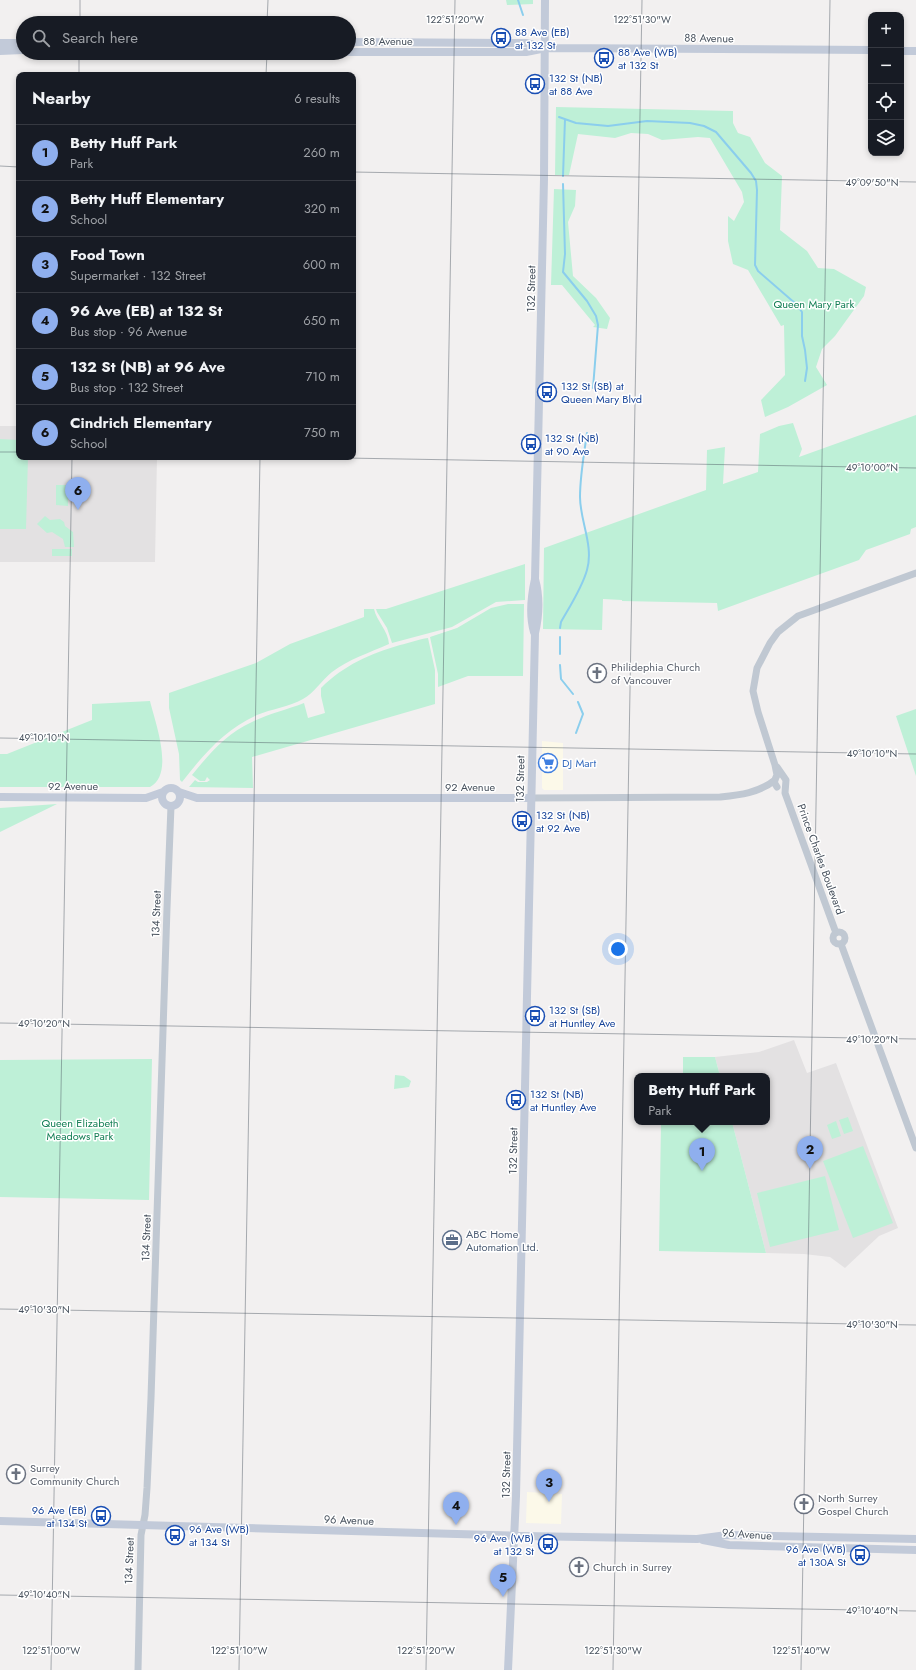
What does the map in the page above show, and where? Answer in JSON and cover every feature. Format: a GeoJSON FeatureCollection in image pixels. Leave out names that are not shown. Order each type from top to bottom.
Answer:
{"type":"FeatureCollection","features":[{"type":"Feature","properties":{"kind":"main road","name":"132 Street"},"geometry":{"type":"LineString","coordinates":[[508,1670],[515,1536],[527,1053],[535,633],[531,621],[532,592],[535,579],[546,48],[545,0]]}},
{"type":"Feature","properties":{"kind":"main road","name":"88 Avenue"},"geometry":{"type":"LineString","coordinates":[[356,42],[526,43],[546,48]]}},
{"type":"Feature","properties":{"kind":"main road"},"geometry":{"type":"LineString","coordinates":[[0,43],[16,43]]}},
{"type":"Feature","properties":{"kind":"main road","name":"88 Avenue"},"geometry":{"type":"LineString","coordinates":[[356,52],[526,52],[546,48],[868,50]]}},
{"type":"Feature","properties":{"kind":"main road"},"geometry":{"type":"LineString","coordinates":[[0,51],[16,50]]}},
{"type":"Feature","properties":{"kind":"main road"},"geometry":{"type":"LineString","coordinates":[[904,51],[916,51]]}},
{"type":"Feature","properties":{"kind":"main road"},"geometry":{"type":"LineString","coordinates":[[146,798],[163,792],[168,788],[172,788],[179,792],[180,797],[171,803]]}},
{"type":"Feature","properties":{"kind":"main road"},"geometry":{"type":"LineString","coordinates":[[163,792],[162,797],[171,803]]}},
{"type":"Feature","properties":{"kind":"main road","name":"92 Avenue"},"geometry":{"type":"LineString","coordinates":[[179,792],[197,798],[531,798]]}},
{"type":"Feature","properties":{"kind":"main road","name":"92 Avenue"},"geometry":{"type":"LineString","coordinates":[[0,796],[146,798]]}},
{"type":"Feature","properties":{"kind":"main road"},"geometry":{"type":"LineString","coordinates":[[146,798],[171,803],[197,798]]}},
{"type":"Feature","properties":{"kind":"main road","name":"96 Avenue"},"geometry":{"type":"LineString","coordinates":[[0,1521],[515,1536],[697,1539],[727,1535],[916,1540]]}},
{"type":"Feature","properties":{"kind":"main road","name":"96 Avenue"},"geometry":{"type":"LineString","coordinates":[[697,1539],[729,1545],[916,1550]]}},
{"type":"Feature","properties":{"kind":"street","name":"Prince Charles Boulevard"},"geometry":{"type":"LineString","coordinates":[[916,573],[798,616],[778,632],[770,643],[757,668],[753,691],[780,784],[836,933],[841,932],[845,936],[845,940],[841,944],[916,1148]]}},
{"type":"Feature","properties":{"kind":"street","name":"92 Avenue"},"geometry":{"type":"LineString","coordinates":[[531,798],[720,797],[746,794],[762,788],[780,784]]}},
{"type":"Feature","properties":{"kind":"street","name":"134 Street"},"geometry":{"type":"LineString","coordinates":[[138,1670],[141,1538],[148,1488],[171,803]]}},
{"type":"Feature","properties":{"kind":"shaded area"},"geometry":{"type":"Polygon","coordinates":[[[0,426],[16,426],[16,460],[157,460],[155,562],[0,562],[0,426]]]}},
{"type":"Feature","properties":{"kind":"shaded area"},"geometry":{"type":"Polygon","coordinates":[[[542,741],[563,743],[563,790],[544,790],[542,788],[542,741]]]}},
{"type":"Feature","properties":{"kind":"shaded area"},"geometry":{"type":"Polygon","coordinates":[[[794,1040],[807,1073],[836,1063],[898,1228],[879,1236],[845,1268],[830,1257],[804,1254],[766,1253],[733,1125],[770,1125],[770,1073],[719,1073],[715,1057],[759,1052],[794,1040]]]}},
{"type":"Feature","properties":{"kind":"shaded area"},"geometry":{"type":"Polygon","coordinates":[[[527,1492],[562,1494],[561,1524],[526,1523],[527,1492]]]}},
{"type":"Feature","properties":{"kind":"green space"},"geometry":{"type":"Polygon","coordinates":[[[506,0],[533,0],[533,4],[507,5],[506,0]]]}},
{"type":"Feature","properties":{"kind":"green space","name":"Queen Mary Park"},"geometry":{"type":"Polygon","coordinates":[[[556,107],[733,111],[733,123],[738,133],[750,137],[765,163],[782,176],[780,230],[807,251],[818,268],[834,269],[866,287],[864,296],[835,336],[822,349],[816,367],[827,385],[788,407],[765,417],[761,400],[785,375],[784,325],[781,326],[748,270],[733,264],[728,241],[728,216],[734,221],[744,202],[742,192],[710,138],[698,137],[662,140],[648,134],[631,133],[615,138],[578,134],[569,175],[555,175],[556,107]]]}},
{"type":"Feature","properties":{"kind":"green space"},"geometry":{"type":"Polygon","coordinates":[[[554,189],[576,190],[575,206],[568,222],[573,276],[596,298],[610,318],[607,329],[593,327],[595,325],[562,285],[551,285],[554,189]]]}},
{"type":"Feature","properties":{"kind":"green space"},"geometry":{"type":"Polygon","coordinates":[[[916,415],[916,527],[911,529],[910,534],[866,550],[859,560],[718,611],[717,603],[622,601],[603,599],[602,630],[543,629],[544,548],[706,490],[707,450],[725,447],[723,484],[758,472],[760,434],[779,426],[793,423],[802,449],[799,457],[916,415]]]}},
{"type":"Feature","properties":{"kind":"green space"},"geometry":{"type":"Polygon","coordinates":[[[0,439],[16,440],[16,460],[28,460],[26,529],[0,529],[0,439]]]}},
{"type":"Feature","properties":{"kind":"green space"},"geometry":{"type":"Polygon","coordinates":[[[56,485],[68,485],[68,506],[56,505],[56,485]]]}},
{"type":"Feature","properties":{"kind":"green space"},"geometry":{"type":"Polygon","coordinates":[[[45,516],[50,520],[60,519],[64,522],[65,526],[73,532],[74,547],[65,547],[63,539],[52,532],[47,533],[37,524],[45,516]]]}},
{"type":"Feature","properties":{"kind":"green space"},"geometry":{"type":"Polygon","coordinates":[[[52,549],[72,549],[72,556],[52,556],[52,549]]]}},
{"type":"Feature","properties":{"kind":"green space"},"geometry":{"type":"Polygon","coordinates":[[[525,564],[525,600],[496,602],[452,627],[392,643],[387,628],[376,609],[386,609],[525,564]]]}},
{"type":"Feature","properties":{"kind":"green space"},"geometry":{"type":"Polygon","coordinates":[[[508,604],[524,604],[523,676],[468,676],[438,687],[438,674],[430,637],[457,628],[491,608],[508,604]]]}},
{"type":"Feature","properties":{"kind":"green space"},"geometry":{"type":"Polygon","coordinates":[[[364,609],[374,609],[377,618],[387,634],[389,644],[339,667],[328,675],[311,693],[303,699],[257,715],[245,721],[215,744],[182,782],[180,780],[179,754],[169,708],[169,693],[256,663],[290,644],[364,617],[364,609]]]}},
{"type":"Feature","properties":{"kind":"green space"},"geometry":{"type":"Polygon","coordinates":[[[428,638],[435,670],[435,704],[252,757],[253,788],[189,787],[195,780],[198,782],[207,782],[210,780],[207,777],[205,781],[200,781],[192,775],[205,759],[234,732],[264,717],[304,703],[308,718],[325,713],[321,696],[321,688],[339,673],[358,661],[378,652],[428,638]]]}},
{"type":"Feature","properties":{"kind":"green space"},"geometry":{"type":"Polygon","coordinates":[[[150,701],[159,734],[162,760],[161,771],[157,780],[150,787],[0,787],[0,754],[7,754],[92,720],[92,704],[150,701]]]}},
{"type":"Feature","properties":{"kind":"green space"},"geometry":{"type":"Polygon","coordinates":[[[916,709],[916,776],[896,716],[916,709]]]}},
{"type":"Feature","properties":{"kind":"green space"},"geometry":{"type":"Polygon","coordinates":[[[57,804],[0,832],[0,808],[57,804]]]}},
{"type":"Feature","properties":{"kind":"green space"},"geometry":{"type":"Polygon","coordinates":[[[683,1057],[715,1057],[719,1073],[683,1073],[683,1057]]]}},
{"type":"Feature","properties":{"kind":"green space","name":"Queen Elizabeth Meadows Park"},"geometry":{"type":"Polygon","coordinates":[[[152,1059],[149,1200],[0,1197],[0,1060],[152,1059]]]}},
{"type":"Feature","properties":{"kind":"green space"},"geometry":{"type":"Polygon","coordinates":[[[395,1075],[404,1076],[411,1081],[409,1087],[394,1089],[395,1075]]]}},
{"type":"Feature","properties":{"kind":"green space"},"geometry":{"type":"Polygon","coordinates":[[[848,1117],[853,1131],[844,1134],[839,1120],[848,1117]]]}},
{"type":"Feature","properties":{"kind":"green space"},"geometry":{"type":"Polygon","coordinates":[[[836,1121],[841,1136],[832,1139],[827,1125],[836,1121]]]}},
{"type":"Feature","properties":{"kind":"green space"},"geometry":{"type":"Polygon","coordinates":[[[661,1125],[733,1125],[766,1253],[659,1251],[661,1125]]]}},
{"type":"Feature","properties":{"kind":"green space"},"geometry":{"type":"Polygon","coordinates":[[[863,1146],[893,1223],[853,1238],[823,1161],[863,1146]]]}},
{"type":"Feature","properties":{"kind":"green space"},"geometry":{"type":"Polygon","coordinates":[[[825,1176],[839,1230],[770,1247],[757,1193],[825,1176]]]}},
{"type":"Feature","properties":{"kind":"waterway"},"geometry":{"type":"LineString","coordinates":[[518,0],[523,15]]}},
{"type":"Feature","properties":{"kind":"waterway"},"geometry":{"type":"LineString","coordinates":[[559,117],[576,123],[608,126],[647,121],[690,123],[704,126],[716,132],[756,181],[755,265],[758,271],[796,304],[802,312],[802,336],[807,368],[805,381]]}},
{"type":"Feature","properties":{"kind":"waterway"},"geometry":{"type":"LineString","coordinates":[[563,176],[565,119]]}},
{"type":"Feature","properties":{"kind":"waterway"},"geometry":{"type":"LineString","coordinates":[[563,184],[565,254],[563,272],[587,301],[596,316],[598,325],[593,388]]}},
{"type":"Feature","properties":{"kind":"waterway"},"geometry":{"type":"LineString","coordinates":[[560,628],[561,622],[576,597],[589,561],[588,543],[580,497],[581,473],[587,433]]}},
{"type":"Feature","properties":{"kind":"waterway"},"geometry":{"type":"LineString","coordinates":[[560,637],[560,654]]}},
{"type":"Feature","properties":{"kind":"waterway"},"geometry":{"type":"LineString","coordinates":[[560,665],[561,679],[573,694]]}},
{"type":"Feature","properties":{"kind":"waterway"},"geometry":{"type":"LineString","coordinates":[[576,733],[583,714],[578,702]]}},
{"type":"Feature","properties":{"kind":"place","name":"88 Ave (EB) at 132 St"},"geometry":{"type":"Point","coordinates":[501,38]}},
{"type":"Feature","properties":{"kind":"place","name":"88 Ave (WB) at 132 St"},"geometry":{"type":"Point","coordinates":[604,58]}},
{"type":"Feature","properties":{"kind":"place","name":"132 St (NB) at 88 Ave"},"geometry":{"type":"Point","coordinates":[535,84]}},
{"type":"Feature","properties":{"kind":"place","name":"132 St (SB) at Queen Mary Blvd"},"geometry":{"type":"Point","coordinates":[547,392]}},
{"type":"Feature","properties":{"kind":"place","name":"132 St (NB) at 90 Ave"},"geometry":{"type":"Point","coordinates":[531,444]}},
{"type":"Feature","properties":{"kind":"place","name":"Cindrich Elementary"},"geometry":{"type":"Point","coordinates":[78,510]}},
{"type":"Feature","properties":{"kind":"place","name":"Philidephia Church of Vancouver"},"geometry":{"type":"Point","coordinates":[597,673]}},
{"type":"Feature","properties":{"kind":"place","name":"DJ Mart"},"geometry":{"type":"Point","coordinates":[548,763]}},
{"type":"Feature","properties":{"kind":"place","name":"132 St (NB) at 92 Ave"},"geometry":{"type":"Point","coordinates":[522,821]}},
{"type":"Feature","properties":{"kind":"place","name":"132 St (SB) at Huntley Ave"},"geometry":{"type":"Point","coordinates":[535,1016]}},
{"type":"Feature","properties":{"kind":"place","name":"132 St (NB) at Huntley Ave"},"geometry":{"type":"Point","coordinates":[516,1100]}},
{"type":"Feature","properties":{"kind":"place","name":"Betty Huff Elementary"},"geometry":{"type":"Point","coordinates":[810,1169]}},
{"type":"Feature","properties":{"kind":"place","name":"Betty Huff Park"},"geometry":{"type":"Point","coordinates":[702,1171]}},
{"type":"Feature","properties":{"kind":"place","name":"ABC Home Automation Ltd."},"geometry":{"type":"Point","coordinates":[452,1240]}},
{"type":"Feature","properties":{"kind":"place","name":"Surrey Community Church"},"geometry":{"type":"Point","coordinates":[16,1474]}},
{"type":"Feature","properties":{"kind":"place","name":"Food Town"},"geometry":{"type":"Point","coordinates":[549,1502]}},
{"type":"Feature","properties":{"kind":"place","name":"North Surrey Gospel Church"},"geometry":{"type":"Point","coordinates":[804,1504]}},
{"type":"Feature","properties":{"kind":"place","name":"96 Ave (EB) at 134 St"},"geometry":{"type":"Point","coordinates":[101,1516]}},
{"type":"Feature","properties":{"kind":"place","name":"96 Ave (EB) at 132 St"},"geometry":{"type":"Point","coordinates":[456,1525]}},
{"type":"Feature","properties":{"kind":"place","name":"96 Ave (WB) at 134 St"},"geometry":{"type":"Point","coordinates":[175,1535]}},
{"type":"Feature","properties":{"kind":"place","name":"96 Ave (WB) at 132 St"},"geometry":{"type":"Point","coordinates":[548,1544]}},
{"type":"Feature","properties":{"kind":"place","name":"96 Ave (WB) at 130A St"},"geometry":{"type":"Point","coordinates":[860,1555]}},
{"type":"Feature","properties":{"kind":"place","name":"Church in Surrey"},"geometry":{"type":"Point","coordinates":[579,1567]}},
{"type":"Feature","properties":{"kind":"place","name":"132 St (NB) at 96 Ave"},"geometry":{"type":"Point","coordinates":[503,1597]}}]}
